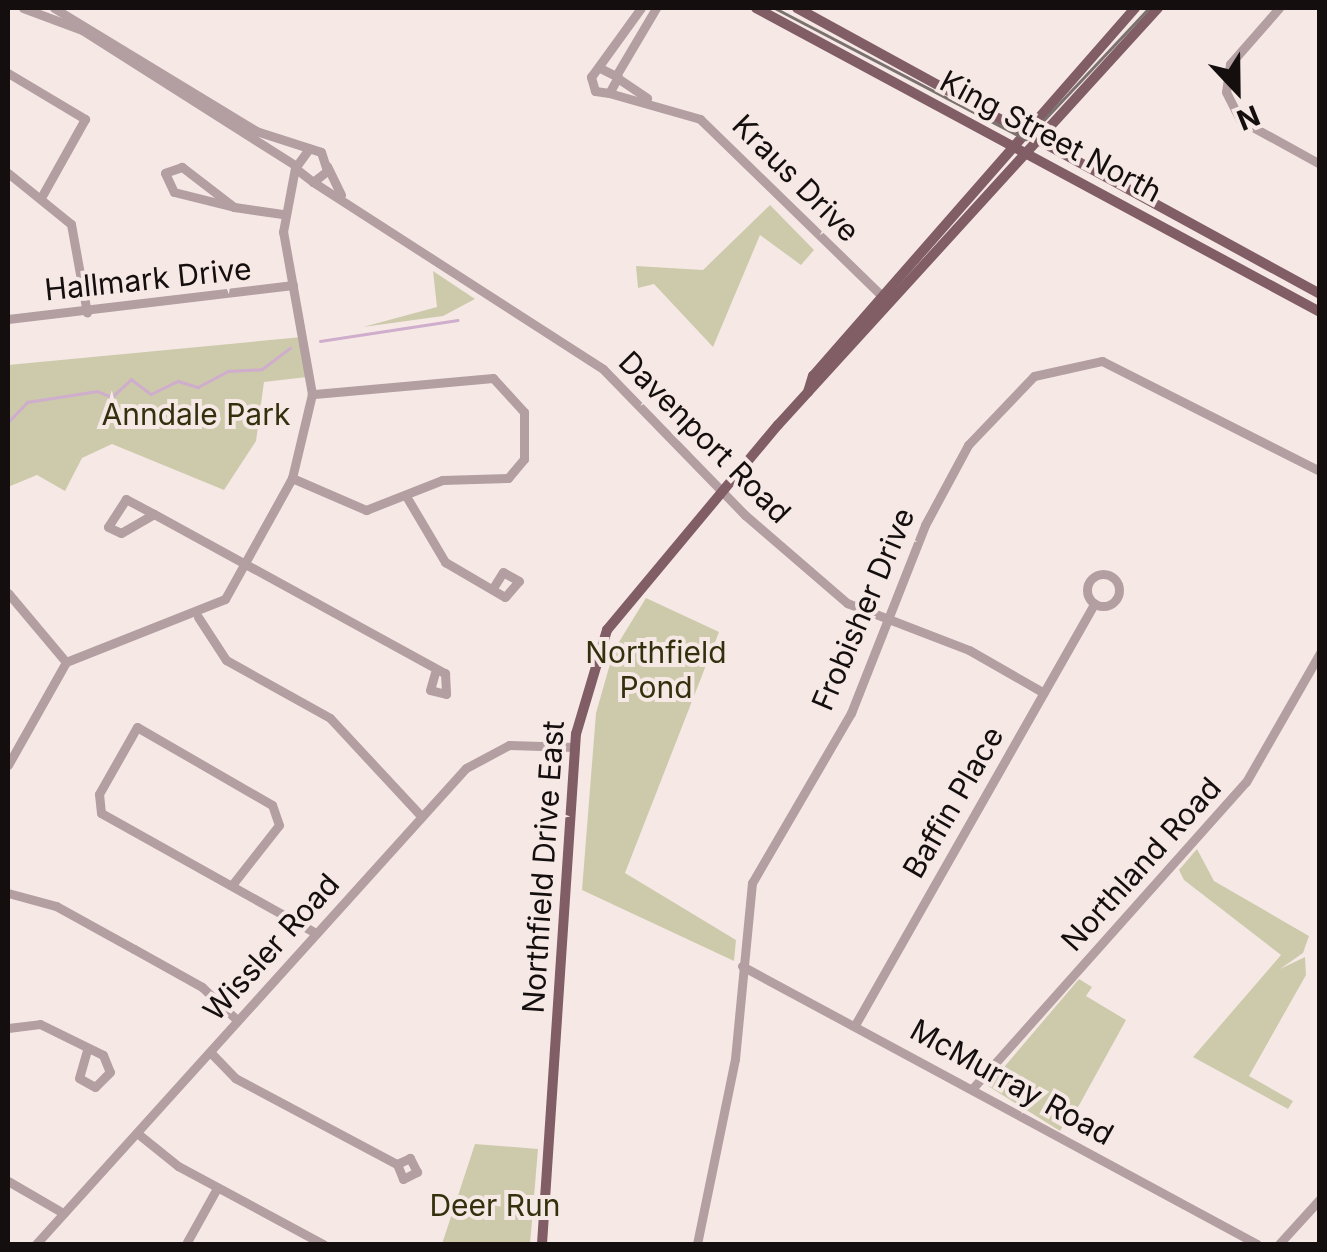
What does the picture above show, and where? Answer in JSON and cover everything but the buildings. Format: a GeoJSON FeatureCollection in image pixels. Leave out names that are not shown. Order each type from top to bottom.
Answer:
{"type":"FeatureCollection","features":[{"type":"Feature","properties":{"kind":"main road","name":"King Street North"},"geometry":{"type":"LineString","coordinates":[[756,8],[1320,312]]}},
{"type":"Feature","properties":{"kind":"main road","name":"King Street North"},"geometry":{"type":"LineString","coordinates":[[796,8],[1320,294]]}},
{"type":"Feature","properties":{"kind":"main road","name":"Northfield Drive East"},"geometry":{"type":"LineString","coordinates":[[542,1244],[575,747],[607,630],[883,297],[1135,8]]}},
{"type":"Feature","properties":{"kind":"main road","name":"Northfield Drive East"},"geometry":{"type":"LineString","coordinates":[[808,392],[893,305],[1158,8]]}},
{"type":"Feature","properties":{"kind":"street"},"geometry":{"type":"LineString","coordinates":[[23,8],[82,30],[295,167]]}},
{"type":"Feature","properties":{"kind":"street"},"geometry":{"type":"LineString","coordinates":[[54,8],[256,131],[309,149],[328,166],[341,195]]}},
{"type":"Feature","properties":{"kind":"street"},"geometry":{"type":"LineString","coordinates":[[641,8],[592,86],[610,93],[656,8]]}},
{"type":"Feature","properties":{"kind":"street"},"geometry":{"type":"LineString","coordinates":[[1279,8],[1230,64],[1228,102],[1240,120],[1320,164]]}},
{"type":"Feature","properties":{"kind":"street","name":"Kraus Drive"},"geometry":{"type":"LineString","coordinates":[[600,68],[654,102],[710,127],[893,305]]}},
{"type":"Feature","properties":{"kind":"street"},"geometry":{"type":"LineString","coordinates":[[8,73],[85,118],[42,196]]}},
{"type":"Feature","properties":{"kind":"street","name":"Kraus Drive"},"geometry":{"type":"LineString","coordinates":[[610,93],[654,102]]}},
{"type":"Feature","properties":{"kind":"street"},"geometry":{"type":"LineString","coordinates":[[8,765],[66,662],[198,616],[224,599],[292,478],[312,394],[282,214],[295,167],[309,149]]}},
{"type":"Feature","properties":{"kind":"street"},"geometry":{"type":"LineString","coordinates":[[287,196],[312,182],[328,166]]}},
{"type":"Feature","properties":{"kind":"street","name":"Davenport Road"},"geometry":{"type":"LineString","coordinates":[[295,167],[312,182],[341,195],[603,369],[721,491],[847,603],[1044,693]]}},
{"type":"Feature","properties":{"kind":"street"},"geometry":{"type":"LineString","coordinates":[[234,208],[182,168],[165,174],[174,192],[234,208],[282,214]]}},
{"type":"Feature","properties":{"kind":"street"},"geometry":{"type":"LineString","coordinates":[[8,173],[42,196],[75,231],[86,313]]}},
{"type":"Feature","properties":{"kind":"street","name":"Hallmark Drive"},"geometry":{"type":"LineString","coordinates":[[8,319],[86,313],[293,285]]}},
{"type":"Feature","properties":{"kind":"street","name":"Frobisher Drive"},"geometry":{"type":"LineString","coordinates":[[697,1244],[735,1059],[752,883],[851,712],[952,466],[1012,394],[1052,367],[1102,361],[1143,376],[1320,471]]}},
{"type":"Feature","properties":{"kind":"street"},"geometry":{"type":"LineString","coordinates":[[292,478],[350,508],[406,496],[442,480],[516,474],[526,440],[517,396],[481,375],[312,394]]}},
{"type":"Feature","properties":{"kind":"street"},"geometry":{"type":"LineString","coordinates":[[406,496],[446,562],[494,588]]}},
{"type":"Feature","properties":{"kind":"street"},"geometry":{"type":"LineString","coordinates":[[154,514],[121,533],[108,528],[126,499],[154,514],[245,564],[435,673]]}},
{"type":"Feature","properties":{"kind":"street"},"geometry":{"type":"LineString","coordinates":[[8,593],[66,662]]}},
{"type":"Feature","properties":{"kind":"street","name":"Baffin Place"},"geometry":{"type":"LineString","coordinates":[[855,1025],[1095,603]]}},
{"type":"Feature","properties":{"kind":"street"},"geometry":{"type":"LineString","coordinates":[[198,616],[226,660],[330,718],[421,816]]}},
{"type":"Feature","properties":{"kind":"street","name":"Northland Road"},"geometry":{"type":"LineString","coordinates":[[972,1088],[1226,807],[1315,674],[1320,653]]}},
{"type":"Feature","properties":{"kind":"street"},"geometry":{"type":"LineString","coordinates":[[232,885],[279,825],[272,804],[137,727],[99,794],[100,812],[316,933]]}},
{"type":"Feature","properties":{"kind":"street","name":"Wissler Road"},"geometry":{"type":"LineString","coordinates":[[36,1244],[421,816],[497,749],[575,747]]}},
{"type":"Feature","properties":{"kind":"street"},"geometry":{"type":"LineString","coordinates":[[8,894],[56,906],[202,987],[237,1020]]}},
{"type":"Feature","properties":{"kind":"street","name":"McMurray Road"},"geometry":{"type":"LineString","coordinates":[[742,966],[1258,1244]]}},
{"type":"Feature","properties":{"kind":"street"},"geometry":{"type":"LineString","coordinates":[[8,1028],[40,1024],[87,1050]]}},
{"type":"Feature","properties":{"kind":"street"},"geometry":{"type":"LineString","coordinates":[[211,1053],[235,1078],[397,1164]]}},
{"type":"Feature","properties":{"kind":"street"},"geometry":{"type":"LineString","coordinates":[[136,1133],[217,1188],[323,1244]]}},
{"type":"Feature","properties":{"kind":"street"},"geometry":{"type":"LineString","coordinates":[[8,1181],[63,1213]]}},
{"type":"Feature","properties":{"kind":"street"},"geometry":{"type":"LineString","coordinates":[[185,1244],[217,1188]]}},
{"type":"Feature","properties":{"kind":"street"},"geometry":{"type":"LineString","coordinates":[[1279,1244],[1320,1200]]}},
{"type":"Feature","properties":{"kind":"street"},"geometry":{"type":"LineString","coordinates":[[296,1244],[302,1234]]}},
{"type":"Feature","properties":{"kind":"green space"},"geometry":{"type":"Polygon","coordinates":[[[770,205],[814,250],[801,265],[760,235],[713,347],[654,284],[638,288],[636,266],[703,270],[770,205]]]}},
{"type":"Feature","properties":{"kind":"green space"},"geometry":{"type":"Polygon","coordinates":[[[433,271],[475,299],[443,316],[363,327],[437,307],[433,271]]]}},
{"type":"Feature","properties":{"kind":"green space","name":"Anndale Park"},"geometry":{"type":"Polygon","coordinates":[[[302,337],[307,377],[264,382],[256,441],[224,490],[112,444],[82,458],[65,491],[37,475],[8,487],[8,365],[302,337]]]}},
{"type":"Feature","properties":{"kind":"green space","name":"Northfield Pond"},"geometry":{"type":"Polygon","coordinates":[[[646,598],[719,632],[625,873],[736,940],[734,961],[582,890],[596,713],[614,650],[646,598]]]}},
{"type":"Feature","properties":{"kind":"green space"},"geometry":{"type":"Polygon","coordinates":[[[1197,849],[1214,881],[1309,936],[1303,953],[1280,969],[1305,957],[1306,975],[1249,1076],[1293,1101],[1288,1109],[1193,1057],[1281,955],[1184,880],[1179,870],[1197,849]]]}},
{"type":"Feature","properties":{"kind":"green space"},"geometry":{"type":"Polygon","coordinates":[[[1079,979],[1092,987],[1086,996],[1126,1020],[1077,1109],[1053,1099],[1047,1107],[1065,1123],[1060,1131],[988,1086],[1079,979]]]}},
{"type":"Feature","properties":{"kind":"green space","name":"Deer Run"},"geometry":{"type":"Polygon","coordinates":[[[475,1144],[538,1149],[530,1244],[442,1244],[475,1144]]]}},
{"type":"Feature","properties":{"kind":"waterway"},"geometry":{"type":"LineString","coordinates":[[320,341],[457,320]]}},
{"type":"Feature","properties":{"kind":"waterway"},"geometry":{"type":"LineString","coordinates":[[8,422],[27,402],[97,391],[112,397],[131,379],[151,394],[178,381],[198,387],[228,371],[262,369],[290,348]]}},
{"type":"Feature","properties":{"kind":"tram line"},"geometry":{"type":"LineString","coordinates":[[775,8],[1026,139],[1149,8]]}}]}
